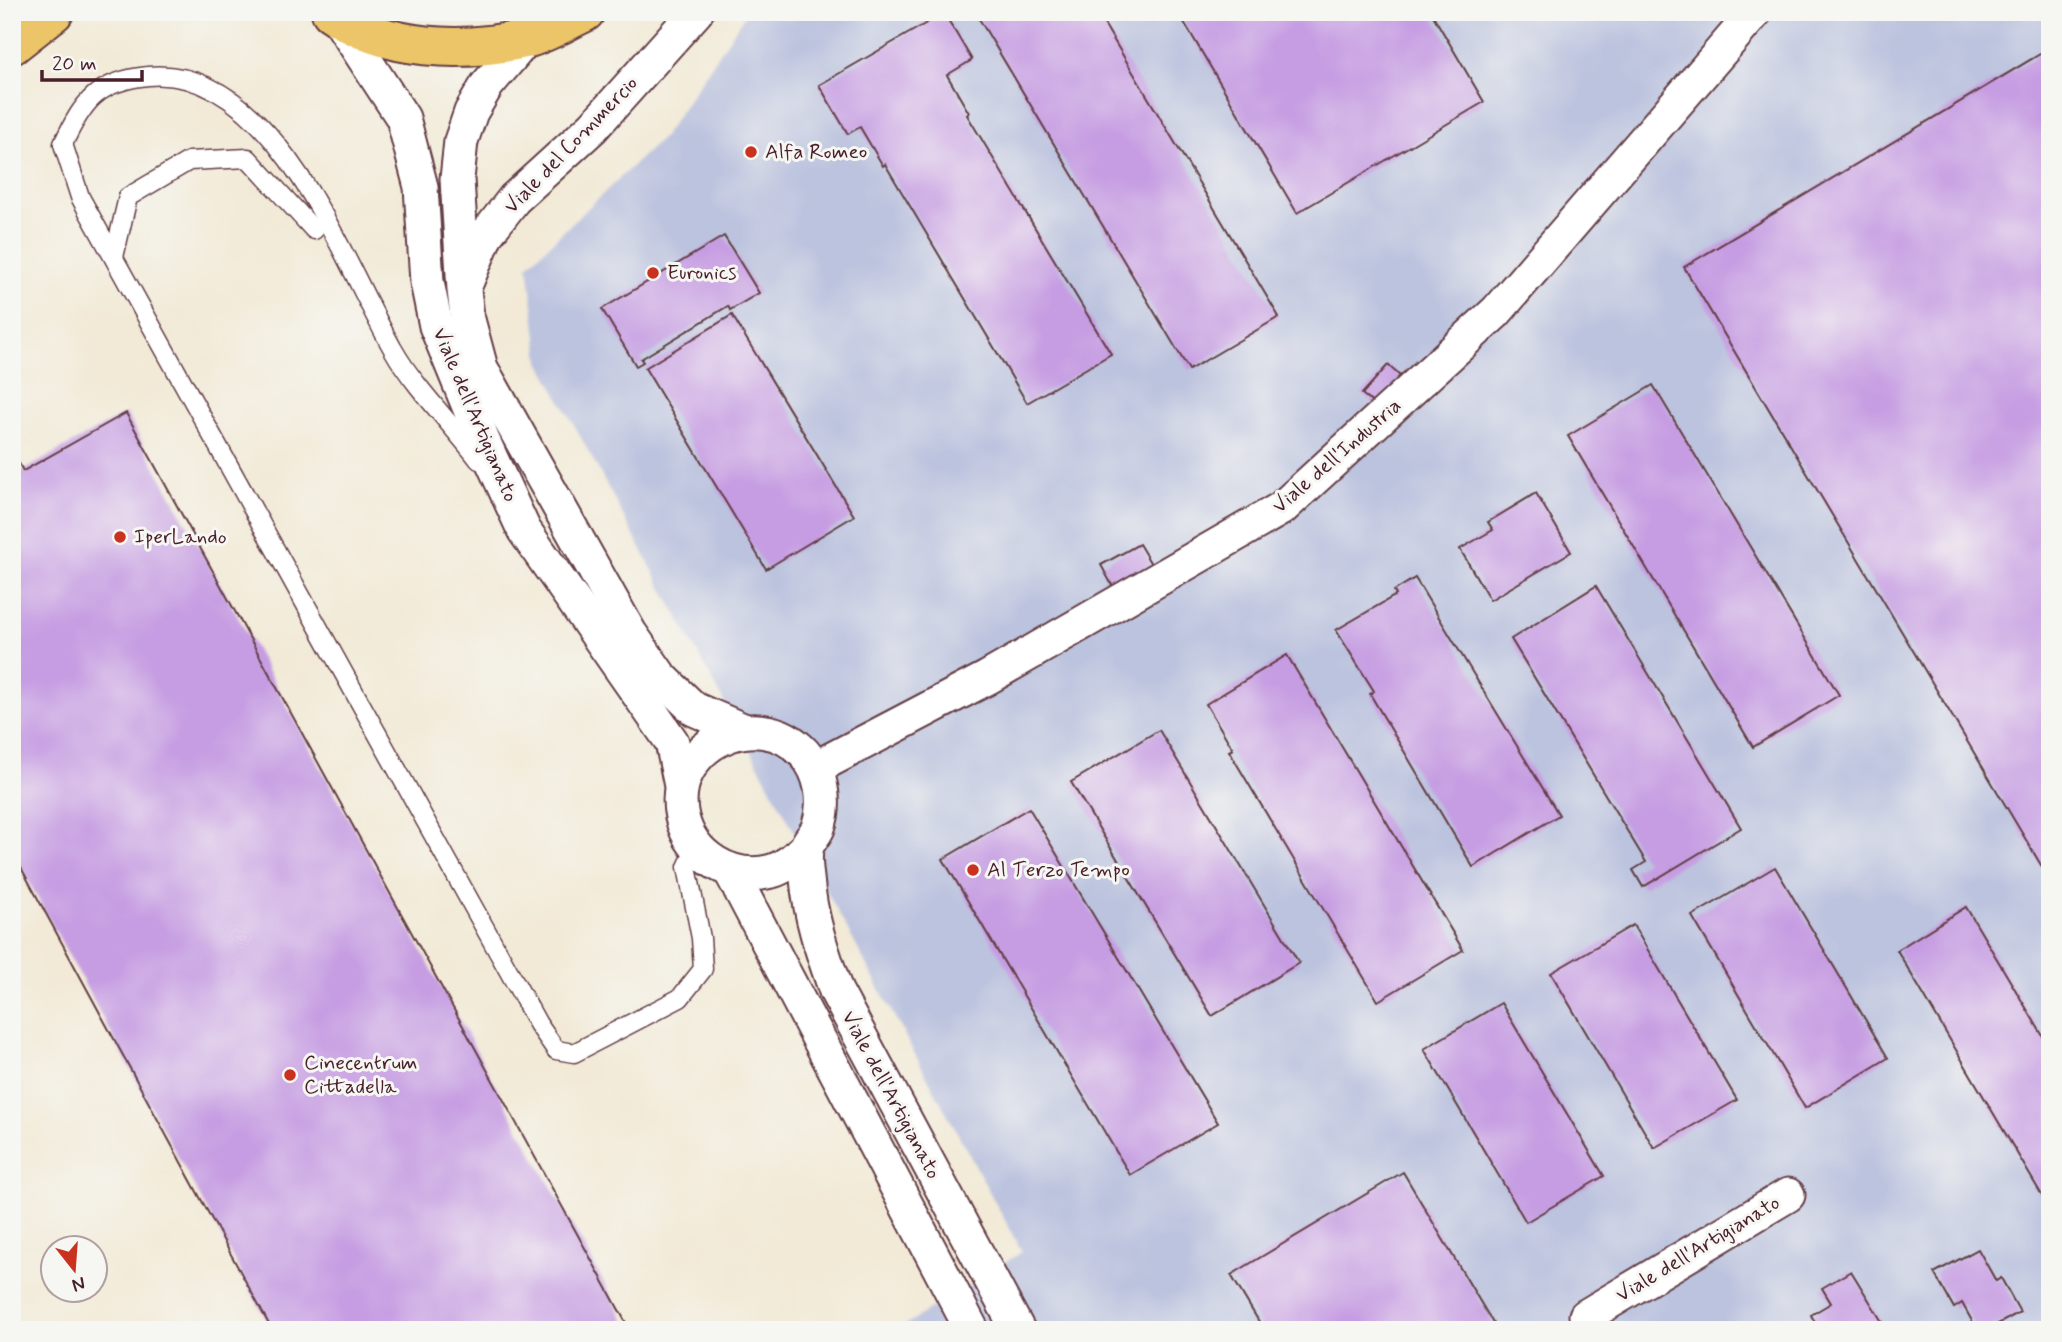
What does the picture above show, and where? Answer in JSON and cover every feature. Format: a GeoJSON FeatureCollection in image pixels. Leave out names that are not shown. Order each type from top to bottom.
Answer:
{"type":"FeatureCollection","features":[{"type":"Feature","properties":{"kind":"main road"},"geometry":{"type":"LineString","coordinates":[[12,45],[54,12]]}},
{"type":"Feature","properties":{"kind":"main road"},"geometry":{"type":"LineString","coordinates":[[334,14],[376,35],[451,49],[527,38],[585,12]]}},
{"type":"Feature","properties":{"kind":"street","name":"Viale del Commercio"},"geometry":{"type":"LineString","coordinates":[[464,290],[486,235],[514,200],[593,127],[695,12]]}},
{"type":"Feature","properties":{"kind":"street","name":"Viale dell'Industria"},"geometry":{"type":"LineString","coordinates":[[815,768],[987,678],[1282,508],[1496,312],[1755,12]]}},
{"type":"Feature","properties":{"kind":"street","name":"Viale dell'Artigianato"},"geometry":{"type":"LineString","coordinates":[[334,14],[403,118],[421,187],[427,282],[436,326],[516,511],[532,541],[672,742],[681,786],[680,808],[684,829],[696,848]]}},
{"type":"Feature","properties":{"kind":"street","name":"Viale dell'Artigianato"},"geometry":{"type":"LineString","coordinates":[[527,38],[487,85],[471,112],[461,141],[457,179],[464,290],[467,316],[481,368],[630,633],[660,677],[694,709],[745,731],[773,734],[789,741],[815,768],[822,788],[823,809],[818,829],[807,847],[807,878],[816,933],[836,991],[1018,1330]]}},
{"type":"Feature","properties":{"kind":"street","name":"Viale dell'Artigianato"},"geometry":{"type":"LineString","coordinates":[[681,786],[690,766],[703,748],[719,738],[745,731]]}},
{"type":"Feature","properties":{"kind":"street"},"geometry":{"type":"LineString","coordinates":[[696,848],[712,862],[730,870],[751,873],[772,870],[791,861],[807,847]]}},
{"type":"Feature","properties":{"kind":"street","name":"Viale dell'Artigianato"},"geometry":{"type":"LineString","coordinates":[[730,870],[972,1330]]}},
{"type":"Feature","properties":{"kind":"street","name":"Viale dell'Artigianato"},"geometry":{"type":"LineString","coordinates":[[1593,1330],[1586,1316],[1788,1195]]}},
{"type":"Feature","properties":{"kind":"lane"},"geometry":{"type":"LineString","coordinates":[[516,511],[394,352],[323,211],[270,136],[235,103],[200,84],[154,76],[124,78],[102,88],[78,112],[63,144],[80,197],[538,1024],[556,1050],[574,1053],[680,998],[703,969],[701,938],[692,908],[687,867],[696,848]]}},
{"type":"Feature","properties":{"kind":"lane"},"geometry":{"type":"LineString","coordinates":[[114,257],[128,197],[189,161],[248,158],[314,230]]}},
{"type":"Feature","properties":{"kind":"shaded area"},"geometry":{"type":"Polygon","coordinates":[[[747,12],[2050,12],[2050,1330],[897,1330],[1022,1252],[540,362],[528,265],[664,136],[747,12]]]}},
{"type":"Feature","properties":{"kind":"building"},"geometry":{"type":"Polygon","coordinates":[[[975,12],[1097,12],[1279,317],[1189,370],[975,12]]]}},
{"type":"Feature","properties":{"kind":"building"},"geometry":{"type":"Polygon","coordinates":[[[1178,12],[1431,12],[1484,102],[1297,213],[1178,12]]]}},
{"type":"Feature","properties":{"kind":"building"},"geometry":{"type":"Polygon","coordinates":[[[944,13],[972,60],[947,75],[969,113],[967,115],[1111,354],[1027,403],[885,164],[883,166],[860,127],[848,134],[819,85],[944,13]]]}},
{"type":"Feature","properties":{"kind":"building"},"geometry":{"type":"Polygon","coordinates":[[[2050,48],[2050,880],[1684,267],[2050,48]]]}},
{"type":"Feature","properties":{"kind":"building"},"geometry":{"type":"Polygon","coordinates":[[[724,236],[759,293],[730,310],[728,306],[641,359],[643,362],[636,366],[602,309],[724,236]]]}},
{"type":"Feature","properties":{"kind":"building"},"geometry":{"type":"Polygon","coordinates":[[[732,315],[854,516],[766,569],[645,368],[732,315]]]}},
{"type":"Feature","properties":{"kind":"building"},"geometry":{"type":"Polygon","coordinates":[[[1388,365],[1401,377],[1375,405],[1362,394],[1388,365]]]}},
{"type":"Feature","properties":{"kind":"building"},"geometry":{"type":"Polygon","coordinates":[[[1653,385],[1839,695],[1753,747],[1568,436],[1653,385]]]}},
{"type":"Feature","properties":{"kind":"building"},"geometry":{"type":"Polygon","coordinates":[[[126,413],[630,1330],[272,1330],[12,851],[12,450],[23,471],[126,413]]]}},
{"type":"Feature","properties":{"kind":"building"},"geometry":{"type":"Polygon","coordinates":[[[1536,493],[1571,552],[1490,600],[1460,549],[1493,530],[1488,522],[1536,493]]]}},
{"type":"Feature","properties":{"kind":"building"},"geometry":{"type":"Polygon","coordinates":[[[1139,544],[1151,564],[1113,587],[1101,565],[1139,544]]]}},
{"type":"Feature","properties":{"kind":"building"},"geometry":{"type":"Polygon","coordinates":[[[1415,578],[1559,815],[1473,867],[1370,694],[1374,691],[1336,630],[1396,595],[1394,591],[1415,578]]]}},
{"type":"Feature","properties":{"kind":"building"},"geometry":{"type":"Polygon","coordinates":[[[1596,586],[1741,828],[1643,887],[1633,870],[1646,862],[1511,639],[1596,586]]]}},
{"type":"Feature","properties":{"kind":"building"},"geometry":{"type":"Polygon","coordinates":[[[1287,655],[1463,950],[1378,1001],[1229,751],[1233,749],[1206,704],[1287,655]]]}},
{"type":"Feature","properties":{"kind":"building"},"geometry":{"type":"Polygon","coordinates":[[[1159,730],[1299,963],[1212,1016],[1071,782],[1159,730]]]}},
{"type":"Feature","properties":{"kind":"building"},"geometry":{"type":"Polygon","coordinates":[[[1029,808],[1218,1123],[1130,1175],[943,859],[1029,808]]]}},
{"type":"Feature","properties":{"kind":"building"},"geometry":{"type":"Polygon","coordinates":[[[1775,867],[1888,1058],[1805,1108],[1692,916],[1775,867]]]}},
{"type":"Feature","properties":{"kind":"building"},"geometry":{"type":"Polygon","coordinates":[[[1966,907],[2050,1048],[2050,1209],[1897,950],[1966,907]]]}},
{"type":"Feature","properties":{"kind":"building"},"geometry":{"type":"Polygon","coordinates":[[[1633,925],[1737,1100],[1654,1148],[1551,973],[1633,925]]]}},
{"type":"Feature","properties":{"kind":"building"},"geometry":{"type":"Polygon","coordinates":[[[1501,1003],[1604,1176],[1526,1222],[1424,1049],[1501,1003]]]}},
{"type":"Feature","properties":{"kind":"building"},"geometry":{"type":"Polygon","coordinates":[[[1403,1172],[1497,1330],[1264,1330],[1231,1275],[1403,1172]]]}},
{"type":"Feature","properties":{"kind":"building"},"geometry":{"type":"Polygon","coordinates":[[[1978,1249],[1996,1281],[2001,1278],[2020,1312],[1987,1330],[1977,1330],[1962,1303],[1954,1308],[1934,1273],[1978,1249]]]}},
{"type":"Feature","properties":{"kind":"building"},"geometry":{"type":"Polygon","coordinates":[[[1851,1271],[1887,1330],[1819,1330],[1811,1315],[1831,1303],[1822,1288],[1851,1271]]]}},
{"type":"Feature","properties":{"kind":"place","name":"Alfa Romeo"},"geometry":{"type":"Point","coordinates":[751,152]}},
{"type":"Feature","properties":{"kind":"place","name":"Euronics"},"geometry":{"type":"Point","coordinates":[653,273]}},
{"type":"Feature","properties":{"kind":"place","name":"IperLando"},"geometry":{"type":"Point","coordinates":[120,537]}},
{"type":"Feature","properties":{"kind":"place","name":"Al Terzo Tempo"},"geometry":{"type":"Point","coordinates":[973,870]}},
{"type":"Feature","properties":{"kind":"place","name":"Cinecentrum Cittadella"},"geometry":{"type":"Point","coordinates":[290,1075]}}]}
